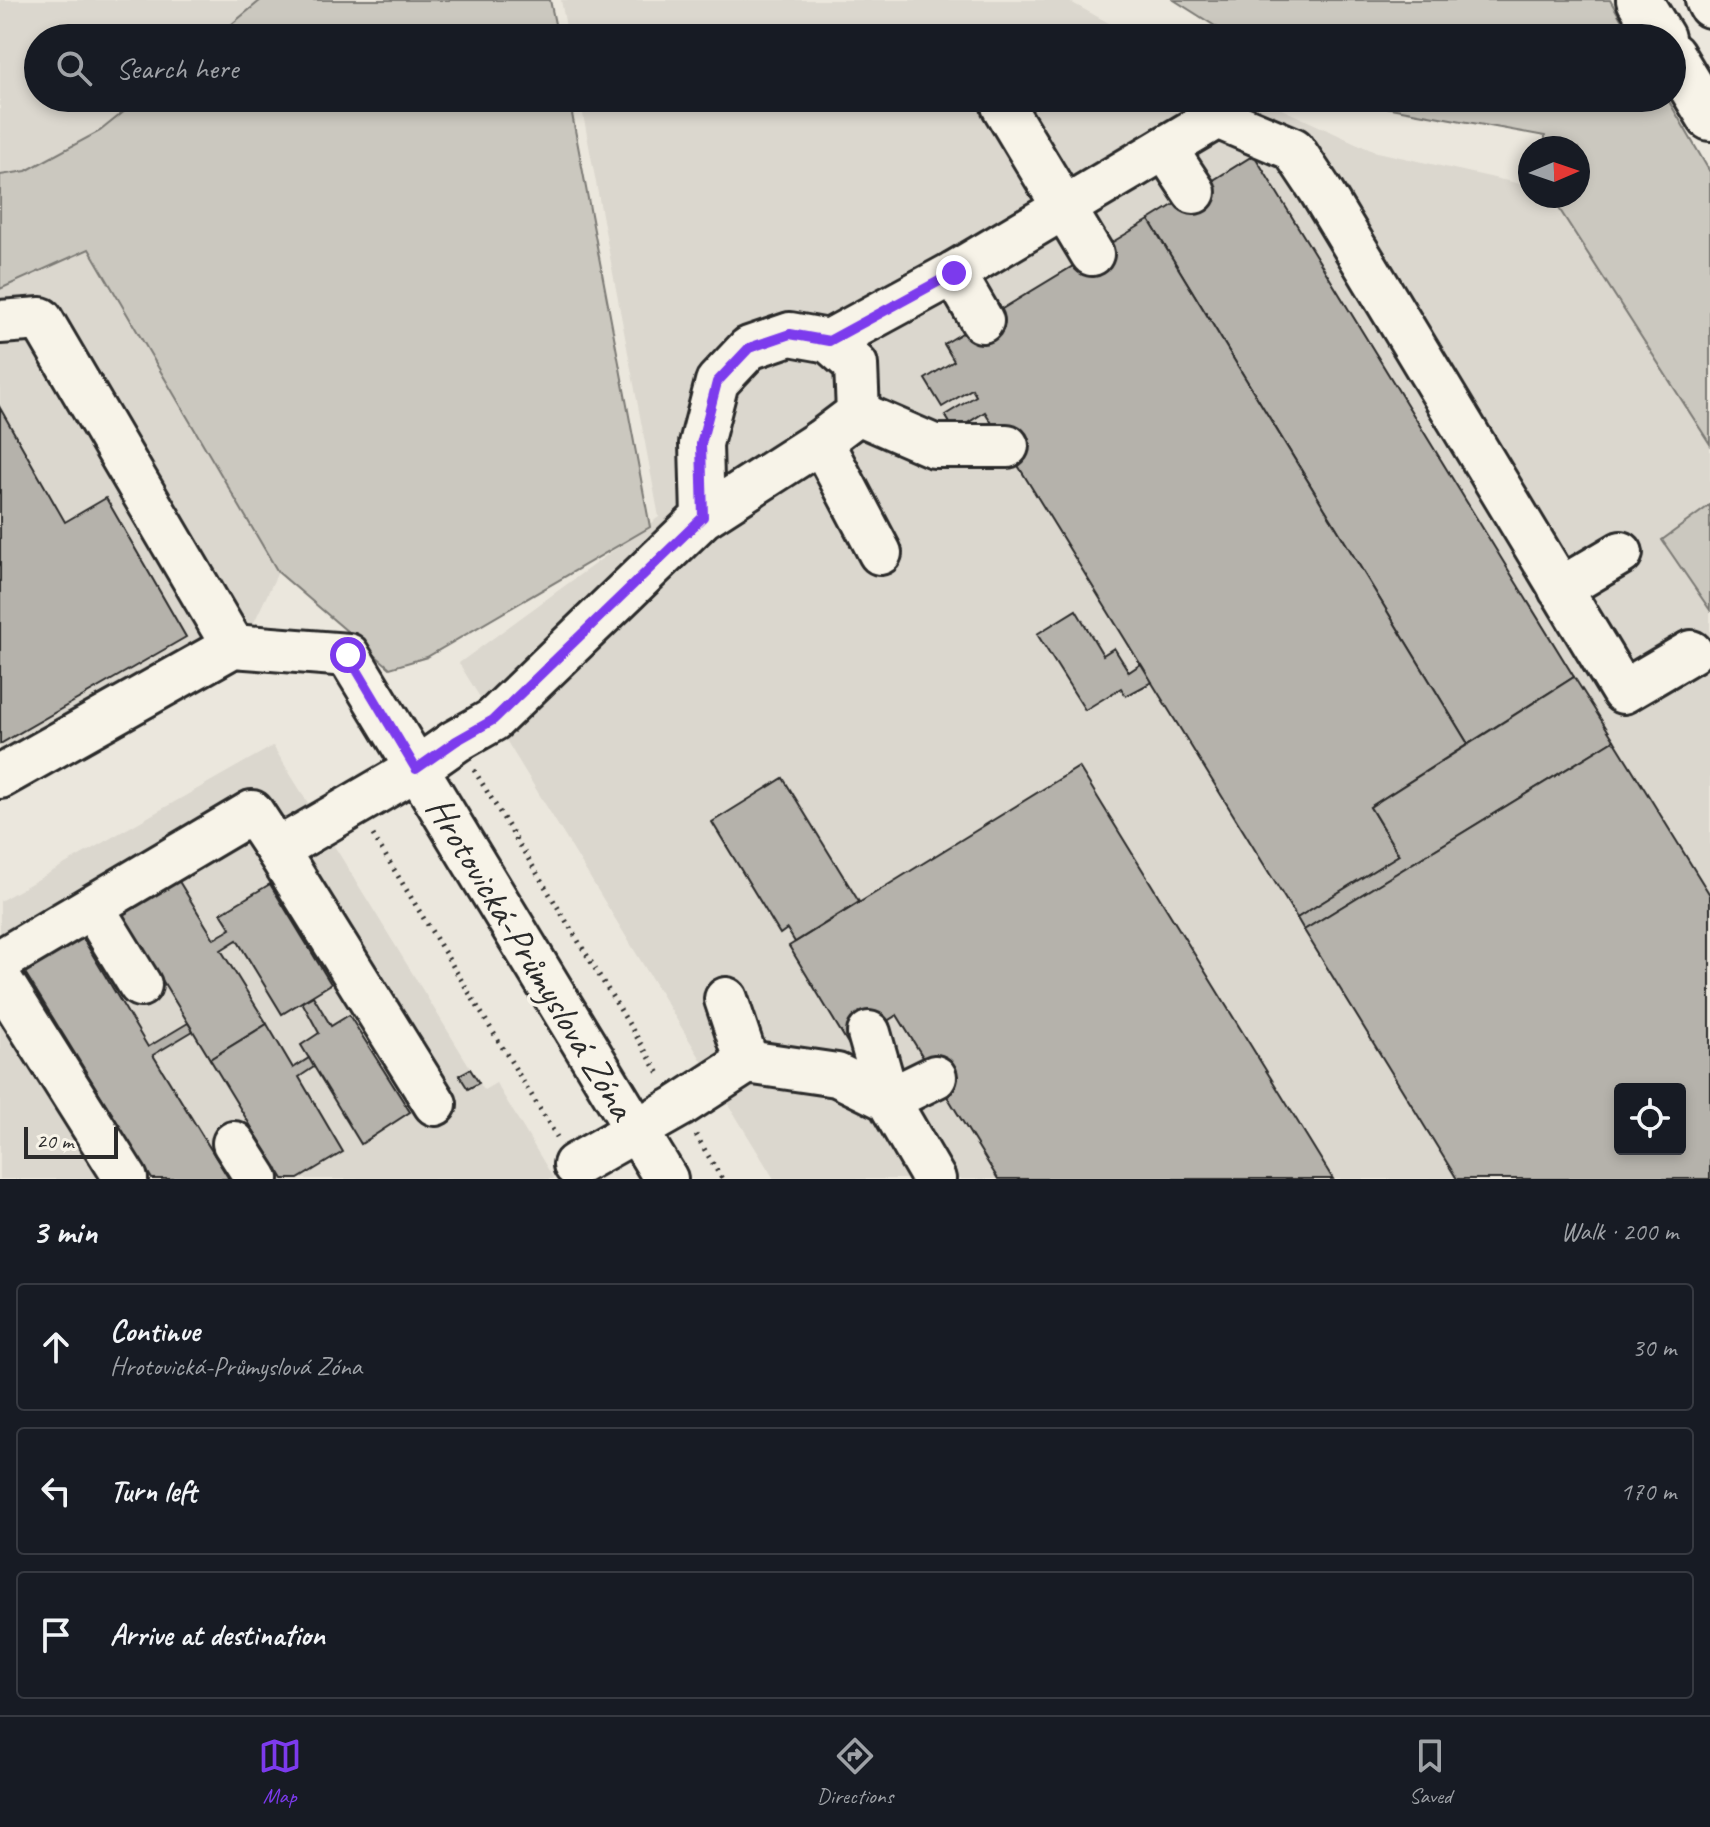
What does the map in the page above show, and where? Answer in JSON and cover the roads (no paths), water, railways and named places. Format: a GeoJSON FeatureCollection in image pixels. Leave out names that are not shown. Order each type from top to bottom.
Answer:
{"type":"FeatureCollection","features":[{"type":"Feature","properties":{"kind":"main road"},"geometry":{"type":"LineString","coordinates":[[1639,0],[1654,24]]}},
{"type":"Feature","properties":{"kind":"main road"},"geometry":{"type":"LineString","coordinates":[[1686,78],[1710,118]]}},
{"type":"Feature","properties":{"kind":"street"},"geometry":{"type":"LineString","coordinates":[[1707,0],[1710,6]]}},
{"type":"Feature","properties":{"kind":"street"},"geometry":{"type":"LineString","coordinates":[[1006,112],[1092,254]]}},
{"type":"Feature","properties":{"kind":"street"},"geometry":{"type":"LineString","coordinates":[[829,341],[954,273],[1217,117],[1293,149],[1623,692],[1691,652]]}},
{"type":"Feature","properties":{"kind":"street"},"geometry":{"type":"LineString","coordinates":[[1165,148],[1194,192]]}},
{"type":"Feature","properties":{"kind":"street"},"geometry":{"type":"LineString","coordinates":[[954,273],[982,321]]}},
{"type":"Feature","properties":{"kind":"street"},"geometry":{"type":"LineString","coordinates":[[0,322],[41,319],[233,646],[0,777]]}},
{"type":"Feature","properties":{"kind":"street"},"geometry":{"type":"LineString","coordinates":[[703,517],[701,444],[717,382],[749,348],[790,334],[829,341],[856,365],[858,413]]}},
{"type":"Feature","properties":{"kind":"street"},"geometry":{"type":"LineString","coordinates":[[277,850],[493,720],[703,517],[821,441],[858,413]]}},
{"type":"Feature","properties":{"kind":"street"},"geometry":{"type":"LineString","coordinates":[[858,413],[934,446],[1007,446]]}},
{"type":"Feature","properties":{"kind":"street"},"geometry":{"type":"LineString","coordinates":[[821,441],[880,553]]}},
{"type":"Feature","properties":{"kind":"street"},"geometry":{"type":"LineString","coordinates":[[1560,589],[1621,553]]}},
{"type":"Feature","properties":{"kind":"street","name":"Hrotovická-Průmyslová Zóna"},"geometry":{"type":"LineString","coordinates":[[233,646],[348,655],[666,1179]]}},
{"type":"Feature","properties":{"kind":"street"},"geometry":{"type":"LineString","coordinates":[[0,961],[252,812],[435,1104]]}},
{"type":"Feature","properties":{"kind":"street"},"geometry":{"type":"LineString","coordinates":[[92,907],[140,985]]}},
{"type":"Feature","properties":{"kind":"street"},"geometry":{"type":"LineString","coordinates":[[0,979],[126,1179]]}},
{"type":"Feature","properties":{"kind":"street"},"geometry":{"type":"LineString","coordinates":[[726,999],[747,1062]]}},
{"type":"Feature","properties":{"kind":"street"},"geometry":{"type":"LineString","coordinates":[[869,1033],[888,1100],[934,1179]]}},
{"type":"Feature","properties":{"kind":"street"},"geometry":{"type":"LineString","coordinates":[[575,1165],[679,1106],[747,1062],[837,1075],[888,1100]]}},
{"type":"Feature","properties":{"kind":"street"},"geometry":{"type":"LineString","coordinates":[[888,1100],[935,1077]]}},
{"type":"Feature","properties":{"kind":"street"},"geometry":{"type":"LineString","coordinates":[[234,1143],[257,1179]]}}]}
